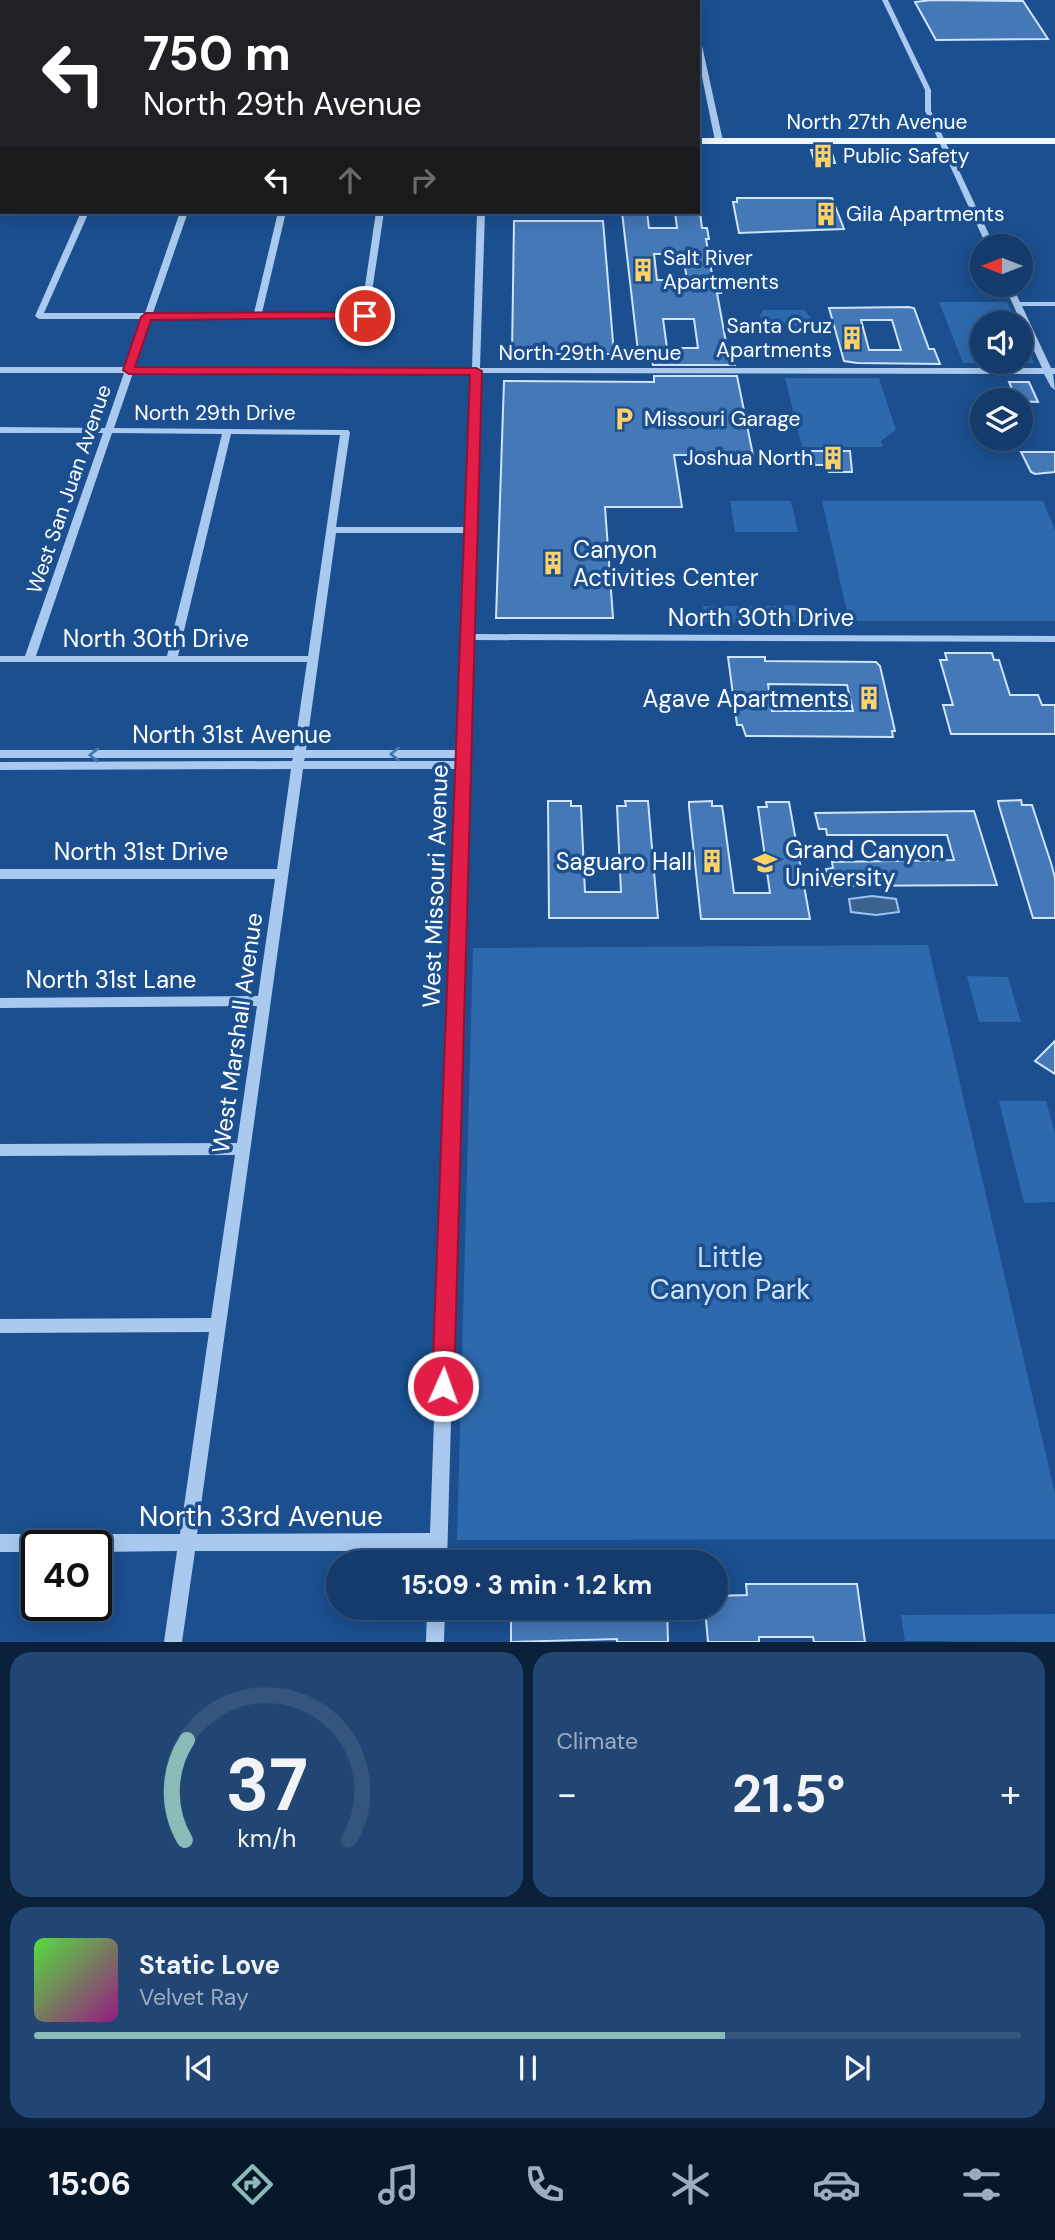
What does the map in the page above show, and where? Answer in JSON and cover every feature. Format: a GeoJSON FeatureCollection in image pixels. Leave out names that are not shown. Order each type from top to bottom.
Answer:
{"type":"FeatureCollection","features":[{"type":"Feature","properties":{"kind":"main road","name":"North 27th Avenue"},"geometry":{"type":"LineString","coordinates":[[700,141],[1055,141]]}},
{"type":"Feature","properties":{"kind":"street"},"geometry":{"type":"LineString","coordinates":[[884,0],[928,90],[928,111],[984,234]]}},
{"type":"Feature","properties":{"kind":"street"},"geometry":{"type":"LineString","coordinates":[[700,51],[719,141]]}},
{"type":"Feature","properties":{"kind":"street"},"geometry":{"type":"LineString","coordinates":[[84,214],[39,316],[365,316],[380,214]]}},
{"type":"Feature","properties":{"kind":"street","name":"West San Juan Avenue"},"geometry":{"type":"LineString","coordinates":[[29,659],[183,214]]}},
{"type":"Feature","properties":{"kind":"street"},"geometry":{"type":"LineString","coordinates":[[257,317],[282,214]]}},
{"type":"Feature","properties":{"kind":"street","name":"West Missouri Avenue"},"geometry":{"type":"LineString","coordinates":[[438,1550],[481,214]]}},
{"type":"Feature","properties":{"kind":"street"},"geometry":{"type":"LineString","coordinates":[[1014,298],[1052,372],[1055,387]]}},
{"type":"Feature","properties":{"kind":"street"},"geometry":{"type":"LineString","coordinates":[[1017,304],[1055,304]]}},
{"type":"Feature","properties":{"kind":"street","name":"North 29th Avenue"},"geometry":{"type":"LineString","coordinates":[[0,370],[1052,372]]}},
{"type":"Feature","properties":{"kind":"street","name":"North 29th Drive"},"geometry":{"type":"LineString","coordinates":[[0,430],[345,432]]}},
{"type":"Feature","properties":{"kind":"street"},"geometry":{"type":"LineString","coordinates":[[172,659],[227,431]]}},
{"type":"Feature","properties":{"kind":"street","name":"West Marshall Avenue"},"geometry":{"type":"LineString","coordinates":[[173,1642],[345,432]]}},
{"type":"Feature","properties":{"kind":"street"},"geometry":{"type":"LineString","coordinates":[[331,530],[471,530]]}},
{"type":"Feature","properties":{"kind":"street","name":"North 30th Drive"},"geometry":{"type":"LineString","coordinates":[[467,637],[1055,639]]}},
{"type":"Feature","properties":{"kind":"street","name":"North 30th Drive"},"geometry":{"type":"LineString","coordinates":[[0,659],[313,659]]}},
{"type":"Feature","properties":{"kind":"street","name":"North 31st Avenue"},"geometry":{"type":"LineString","coordinates":[[0,754],[57,760],[463,760]]}},
{"type":"Feature","properties":{"kind":"street","name":"North 31st Avenue"},"geometry":{"type":"LineString","coordinates":[[0,766],[57,760]]}},
{"type":"Feature","properties":{"kind":"street","name":"North 31st Drive"},"geometry":{"type":"LineString","coordinates":[[0,874],[282,874]]}},
{"type":"Feature","properties":{"kind":"street","name":"North 31st Lane"},"geometry":{"type":"LineString","coordinates":[[0,1003],[264,1001]]}},
{"type":"Feature","properties":{"kind":"street"},"geometry":{"type":"LineString","coordinates":[[0,1150],[243,1149]]}},
{"type":"Feature","properties":{"kind":"street"},"geometry":{"type":"LineString","coordinates":[[0,1326],[218,1325]]}},
{"type":"Feature","properties":{"kind":"street","name":"North 33rd Avenue"},"geometry":{"type":"LineString","coordinates":[[0,1543],[438,1542]]}},
{"type":"Feature","properties":{"kind":"street"},"geometry":{"type":"LineString","coordinates":[[435,1642],[436,1620]]}},
{"type":"Feature","properties":{"kind":"green space"},"geometry":{"type":"Polygon","coordinates":[[[939,302],[1007,302],[1011,311],[970,311],[970,363],[963,363],[939,302]]]}},
{"type":"Feature","properties":{"kind":"green space"},"geometry":{"type":"Polygon","coordinates":[[[763,310],[804,310],[822,332],[759,317],[763,310]]]}},
{"type":"Feature","properties":{"kind":"green space"},"geometry":{"type":"Polygon","coordinates":[[[785,378],[879,378],[896,430],[881,441],[883,447],[802,447],[785,378]]]}},
{"type":"Feature","properties":{"kind":"green space"},"geometry":{"type":"Polygon","coordinates":[[[730,501],[791,501],[798,532],[735,532],[730,501]]]}},
{"type":"Feature","properties":{"kind":"green space"},"geometry":{"type":"Polygon","coordinates":[[[822,501],[1043,501],[1055,530],[1055,621],[849,621],[822,501]]]}},
{"type":"Feature","properties":{"kind":"green space"},"geometry":{"type":"Polygon","coordinates":[[[811,605],[815,622],[765,623],[762,606],[811,605]]]}},
{"type":"Feature","properties":{"kind":"green space"},"geometry":{"type":"Polygon","coordinates":[[[703,606],[753,606],[757,623],[705,623],[703,606]]]}},
{"type":"Feature","properties":{"kind":"green space","name":"Little Canyon Park"},"geometry":{"type":"Polygon","coordinates":[[[928,945],[1055,1494],[1055,1539],[457,1540],[473,948],[928,945]]]}},
{"type":"Feature","properties":{"kind":"green space"},"geometry":{"type":"Polygon","coordinates":[[[967,976],[1008,977],[1021,1022],[979,1022],[967,976]]]}},
{"type":"Feature","properties":{"kind":"green space"},"geometry":{"type":"Polygon","coordinates":[[[999,1101],[1046,1101],[1055,1133],[1055,1202],[1024,1203],[999,1101]]]}},
{"type":"Feature","properties":{"kind":"green space"},"geometry":{"type":"Polygon","coordinates":[[[1055,1614],[1055,1642],[905,1641],[901,1615],[1055,1614]]]}},
{"type":"Feature","properties":{"kind":"shaded area"},"geometry":{"type":"Polygon","coordinates":[[[872,896],[896,899],[899,912],[876,915],[851,912],[849,899],[872,896]]]}},
{"type":"Feature","properties":{"kind":"building"},"geometry":{"type":"Polygon","coordinates":[[[1023,1],[1048,39],[936,40],[915,2],[1023,1]]]}},
{"type":"Feature","properties":{"kind":"building","name":"Public Safety"},"geometry":{"type":"Polygon","coordinates":[[[811,150],[831,150],[835,163],[815,163],[811,150]]]}},
{"type":"Feature","properties":{"kind":"building","name":"Gila Apartments"},"geometry":{"type":"Polygon","coordinates":[[[737,198],[832,198],[844,229],[739,233],[733,202],[737,202],[737,198]]]}},
{"type":"Feature","properties":{"kind":"building"},"geometry":{"type":"Polygon","coordinates":[[[700,212],[702,228],[707,228],[709,239],[706,239],[713,280],[718,280],[721,293],[717,293],[727,348],[732,348],[735,365],[653,365],[652,360],[639,360],[622,214],[647,214],[649,228],[677,228],[675,214],[700,212]],[[654,254],[657,280],[687,280],[683,254],[654,254]],[[663,319],[667,348],[698,348],[694,319],[663,319]]]}},
{"type":"Feature","properties":{"kind":"building"},"geometry":{"type":"Polygon","coordinates":[[[514,221],[603,221],[614,354],[512,354],[514,221]]]}},
{"type":"Feature","properties":{"kind":"building","name":"Santa Cruz Apartments"},"geometry":{"type":"Polygon","coordinates":[[[829,308],[914,308],[929,349],[934,349],[940,364],[844,361],[829,308]],[[861,320],[869,350],[901,350],[892,320],[861,320]]]}},
{"type":"Feature","properties":{"kind":"building"},"geometry":{"type":"Polygon","coordinates":[[[654,376],[737,376],[753,455],[674,455],[682,507],[605,507],[613,618],[496,618],[504,381],[654,382],[654,376]]]}},
{"type":"Feature","properties":{"kind":"building"},"geometry":{"type":"Polygon","coordinates":[[[1009,382],[1029,382],[1032,388],[1012,388],[1009,382]]]}},
{"type":"Feature","properties":{"kind":"building","name":"Joshua North"},"geometry":{"type":"Polygon","coordinates":[[[812,451],[850,451],[852,472],[829,472],[828,465],[815,465],[812,451]]]}},
{"type":"Feature","properties":{"kind":"building"},"geometry":{"type":"Polygon","coordinates":[[[1021,452],[1055,452],[1055,472],[1031,472],[1021,452]]]}},
{"type":"Feature","properties":{"kind":"building"},"geometry":{"type":"Polygon","coordinates":[[[945,653],[992,653],[994,660],[999,660],[1010,695],[1038,695],[1042,705],[1055,705],[1055,734],[951,734],[943,705],[953,705],[940,660],[947,660],[945,653]]]}},
{"type":"Feature","properties":{"kind":"building","name":"Agave Apartments"},"geometry":{"type":"Polygon","coordinates":[[[728,657],[765,657],[765,661],[876,662],[880,666],[895,731],[892,731],[893,737],[746,736],[742,725],[737,725],[728,657]],[[768,684],[772,711],[853,711],[847,685],[768,684]]]}},
{"type":"Feature","properties":{"kind":"building"},"geometry":{"type":"Polygon","coordinates":[[[1021,800],[1022,805],[1032,805],[1051,863],[1055,878],[1055,918],[1033,918],[998,801],[1021,800]]]}},
{"type":"Feature","properties":{"kind":"building"},"geometry":{"type":"Polygon","coordinates":[[[548,801],[571,801],[571,806],[581,806],[585,892],[621,892],[617,806],[626,806],[625,801],[648,801],[658,918],[549,918],[548,801]]]}},
{"type":"Feature","properties":{"kind":"building","name":"Saguaro Hall"},"geometry":{"type":"Polygon","coordinates":[[[712,801],[712,806],[722,806],[734,893],[770,893],[758,807],[767,807],[766,802],[789,802],[810,919],[701,919],[689,802],[712,801]]]}},
{"type":"Feature","properties":{"kind":"building"},"geometry":{"type":"Polygon","coordinates":[[[974,811],[997,885],[830,886],[826,869],[833,868],[832,862],[954,860],[947,835],[827,835],[826,829],[819,829],[815,813],[974,811]]]}},
{"type":"Feature","properties":{"kind":"building"},"geometry":{"type":"Polygon","coordinates":[[[1055,1041],[1055,1074],[1035,1061],[1055,1041]]]}},
{"type":"Feature","properties":{"kind":"building"},"geometry":{"type":"Polygon","coordinates":[[[746,1584],[857,1584],[865,1642],[814,1642],[813,1637],[759,1637],[759,1642],[708,1642],[706,1620],[728,1620],[728,1596],[747,1595],[746,1584]]]}},
{"type":"Feature","properties":{"kind":"building"},"geometry":{"type":"Polygon","coordinates":[[[511,1620],[667,1620],[668,1642],[617,1642],[617,1639],[511,1642],[511,1620]]]}},
{"type":"Feature","properties":{"kind":"place","name":"Public Safety"},"geometry":{"type":"Point","coordinates":[823,156]}},
{"type":"Feature","properties":{"kind":"place","name":"Gila Apartments"},"geometry":{"type":"Point","coordinates":[826,214]}},
{"type":"Feature","properties":{"kind":"place","name":"Salt River Apartments"},"geometry":{"type":"Point","coordinates":[643,270]}},
{"type":"Feature","properties":{"kind":"place","name":"Santa Cruz Apartments"},"geometry":{"type":"Point","coordinates":[852,338]}},
{"type":"Feature","properties":{"kind":"place","name":"Missouri Garage"},"geometry":{"type":"Point","coordinates":[624,419]}},
{"type":"Feature","properties":{"kind":"place","name":"Joshua North"},"geometry":{"type":"Point","coordinates":[833,458]}},
{"type":"Feature","properties":{"kind":"place","name":"Canyon Activities Center"},"geometry":{"type":"Point","coordinates":[553,563]}},
{"type":"Feature","properties":{"kind":"place","name":"Agave Apartments"},"geometry":{"type":"Point","coordinates":[869,698]}},
{"type":"Feature","properties":{"kind":"place","name":"Saguaro Hall"},"geometry":{"type":"Point","coordinates":[712,861]}},
{"type":"Feature","properties":{"kind":"place","name":"Grand Canyon University"},"geometry":{"type":"Point","coordinates":[765,863]}},
{"type":"Feature","properties":{"kind":"route"},"geometry":{"type":"LineString","coordinates":[[365,316],[146,317],[129,370],[476,371],[443,1386]]}}]}
